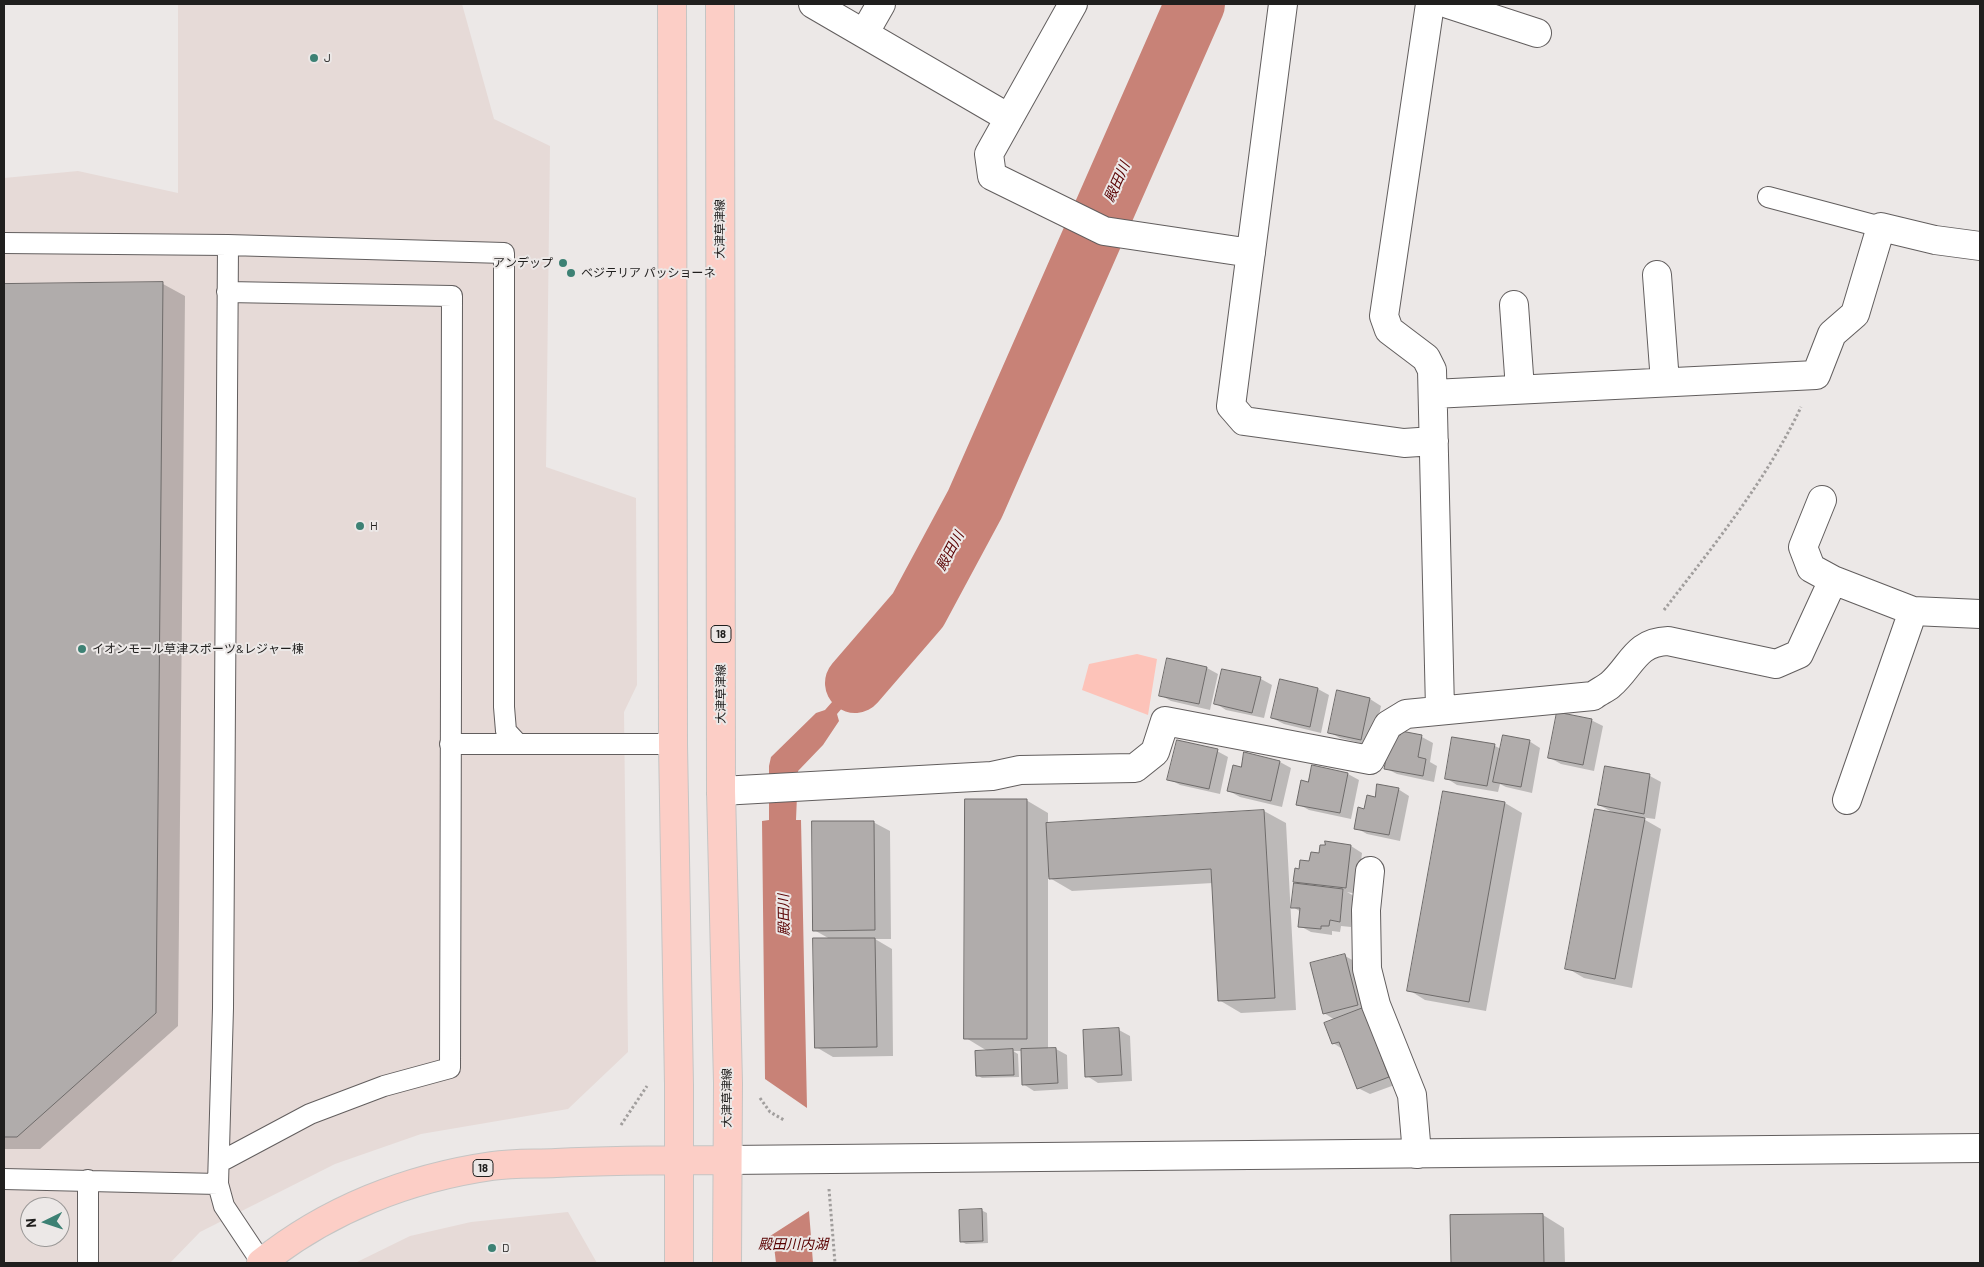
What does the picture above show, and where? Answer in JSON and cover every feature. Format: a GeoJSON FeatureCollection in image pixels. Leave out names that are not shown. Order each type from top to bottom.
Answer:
{"type":"FeatureCollection","features":[{"type":"Feature","properties":{"kind":"main road"},"geometry":{"type":"LineString","coordinates":[[672,4],[674,744],[679,1263]]}},
{"type":"Feature","properties":{"kind":"main road","name":"大津草津線"},"geometry":{"type":"LineString","coordinates":[[720,4],[721,791],[728,1083],[726,1263]]}},
{"type":"Feature","properties":{"kind":"main road","name":"18"},"geometry":{"type":"LineString","coordinates":[[262,1263],[293,1238],[362,1201],[416,1182],[493,1166],[621,1160],[727,1160]]}},
{"type":"Feature","properties":{"kind":"street"},"geometry":{"type":"LineString","coordinates":[[813,4],[865,32],[1010,118]]}},
{"type":"Feature","properties":{"kind":"street"},"geometry":{"type":"LineString","coordinates":[[865,32],[881,4]]}},
{"type":"Feature","properties":{"kind":"street"},"geometry":{"type":"LineString","coordinates":[[1073,4],[989,154],[992,176],[1104,231],[1250,252]]}},
{"type":"Feature","properties":{"kind":"street"},"geometry":{"type":"LineString","coordinates":[[1283,4],[1231,406],[1244,421],[1404,443],[1434,441]]}},
{"type":"Feature","properties":{"kind":"street"},"geometry":{"type":"LineString","coordinates":[[1430,4],[1384,316],[1389,330],[1426,358],[1432,370],[1440,709]]}},
{"type":"Feature","properties":{"kind":"street"},"geometry":{"type":"LineString","coordinates":[[1448,4],[1537,33]]}},
{"type":"Feature","properties":{"kind":"street"},"geometry":{"type":"LineString","coordinates":[[1433,394],[1816,375],[1832,334],[1855,314],[1880,227],[1935,240],[1980,246]]}},
{"type":"Feature","properties":{"kind":"street"},"geometry":{"type":"LineString","coordinates":[[1657,275],[1665,382]]}},
{"type":"Feature","properties":{"kind":"street"},"geometry":{"type":"LineString","coordinates":[[1514,305],[1520,390]]}},
{"type":"Feature","properties":{"kind":"street"},"geometry":{"type":"LineString","coordinates":[[1822,500],[1803,547],[1811,568],[1833,580],[1914,612],[1980,614]]}},
{"type":"Feature","properties":{"kind":"street"},"geometry":{"type":"LineString","coordinates":[[721,791],[992,776],[1020,770],[1135,768],[1154,752],[1165,721],[1370,760],[1388,725],[1406,714],[1440,709],[1593,696],[1610,685],[1642,647],[1654,641],[1668,641],[1776,664],[1799,654],[1833,580]]}},
{"type":"Feature","properties":{"kind":"street"},"geometry":{"type":"LineString","coordinates":[[1847,800],[1914,612]]}},
{"type":"Feature","properties":{"kind":"street"},"geometry":{"type":"LineString","coordinates":[[1370,871],[1366,910],[1367,969],[1376,1005],[1412,1095],[1417,1154]]}},
{"type":"Feature","properties":{"kind":"street"},"geometry":{"type":"LineString","coordinates":[[727,1160],[1980,1148]]}},
{"type":"Feature","properties":{"kind":"lane"},"geometry":{"type":"LineString","coordinates":[[1768,197],[1880,227]]}},
{"type":"Feature","properties":{"kind":"lane"},"geometry":{"type":"LineString","coordinates":[[4,244],[228,245],[504,253],[504,707],[506,731],[518,744]]}},
{"type":"Feature","properties":{"kind":"lane"},"geometry":{"type":"LineString","coordinates":[[228,245],[223,1008],[218,1184],[224,1206],[262,1263]]}},
{"type":"Feature","properties":{"kind":"lane"},"geometry":{"type":"LineString","coordinates":[[220,1162],[310,1114],[384,1086],[450,1068],[452,296],[228,292]]}},
{"type":"Feature","properties":{"kind":"lane"},"geometry":{"type":"LineString","coordinates":[[450,744],[674,744]]}},
{"type":"Feature","properties":{"kind":"lane"},"geometry":{"type":"LineString","coordinates":[[4,1179],[218,1184]]}},
{"type":"Feature","properties":{"kind":"lane"},"geometry":{"type":"LineString","coordinates":[[88,1180],[88,1263]]}},
{"type":"Feature","properties":{"kind":"path"},"geometry":{"type":"LineString","coordinates":[[1654,641],[1660,616],[1724,532],[1782,447],[1816,375]]}},
{"type":"Feature","properties":{"kind":"path"},"geometry":{"type":"LineString","coordinates":[[622,1125],[648,1085]]}},
{"type":"Feature","properties":{"kind":"path"},"geometry":{"type":"LineString","coordinates":[[759,1091],[760,1100],[770,1112],[784,1120]]}},
{"type":"Feature","properties":{"kind":"path"},"geometry":{"type":"LineString","coordinates":[[827,1160],[835,1263]]}},
{"type":"Feature","properties":{"kind":"shaded area"},"geometry":{"type":"Polygon","coordinates":[[[178,4],[462,4],[494,119],[550,146],[546,467],[636,498],[637,685],[624,712],[628,1052],[568,1109],[421,1134],[335,1164],[200,1232],[170,1263],[4,1263],[4,178],[78,171],[178,193],[178,4]]]}},
{"type":"Feature","properties":{"kind":"shaded area"},"geometry":{"type":"Polygon","coordinates":[[[1137,654],[1157,659],[1148,715],[1082,690],[1089,664],[1137,654]]]}},
{"type":"Feature","properties":{"kind":"shaded area","name":"D"},"geometry":{"type":"Polygon","coordinates":[[[568,1212],[597,1263],[355,1263],[410,1236],[471,1222],[568,1212]]]}},
{"type":"Feature","properties":{"kind":"water"},"geometry":{"type":"Polygon","coordinates":[[[906,618],[914,624],[837,714],[839,721],[823,745],[798,771],[796,820],[801,820],[807,1108],[765,1079],[762,821],[769,820],[769,766],[771,757],[816,713],[825,710],[906,618]]]}},
{"type":"Feature","properties":{"kind":"water","name":"殿田川内湖"},"geometry":{"type":"Polygon","coordinates":[[[809,1211],[813,1263],[776,1263],[774,1246],[767,1238],[809,1211]]]}},
{"type":"Feature","properties":{"kind":"building","name":"イオンモール草津スポーツ&レジャー棟"},"geometry":{"type":"Polygon","coordinates":[[[163,282],[156,1013],[17,1137],[4,1137],[4,284],[163,282]]]}},
{"type":"Feature","properties":{"kind":"building"},"geometry":{"type":"Polygon","coordinates":[[[1167,658],[1207,667],[1199,704],[1159,696],[1167,658]]]}},
{"type":"Feature","properties":{"kind":"building"},"geometry":{"type":"Polygon","coordinates":[[[1222,669],[1261,677],[1252,713],[1214,704],[1222,669]]]}},
{"type":"Feature","properties":{"kind":"building"},"geometry":{"type":"Polygon","coordinates":[[[1280,679],[1318,688],[1310,727],[1271,718],[1280,679]]]}},
{"type":"Feature","properties":{"kind":"building"},"geometry":{"type":"Polygon","coordinates":[[[1337,690],[1370,698],[1361,740],[1328,733],[1337,690]]]}},
{"type":"Feature","properties":{"kind":"building"},"geometry":{"type":"Polygon","coordinates":[[[1557,712],[1592,719],[1583,765],[1548,758],[1557,712]]]}},
{"type":"Feature","properties":{"kind":"building"},"geometry":{"type":"Polygon","coordinates":[[[1401,731],[1422,735],[1418,757],[1426,759],[1423,776],[1384,769],[1391,734],[1400,735],[1401,731]]]}},
{"type":"Feature","properties":{"kind":"building"},"geometry":{"type":"Polygon","coordinates":[[[1503,735],[1530,740],[1521,787],[1493,782],[1503,735]]]}},
{"type":"Feature","properties":{"kind":"building"},"geometry":{"type":"Polygon","coordinates":[[[1452,737],[1495,744],[1487,786],[1445,779],[1452,737]]]}},
{"type":"Feature","properties":{"kind":"building"},"geometry":{"type":"Polygon","coordinates":[[[1177,740],[1218,749],[1209,789],[1167,780],[1177,740]]]}},
{"type":"Feature","properties":{"kind":"building"},"geometry":{"type":"Polygon","coordinates":[[[1244,752],[1280,761],[1271,801],[1227,791],[1233,765],[1241,767],[1244,752]]]}},
{"type":"Feature","properties":{"kind":"building"},"geometry":{"type":"Polygon","coordinates":[[[1312,765],[1348,773],[1340,813],[1296,805],[1301,780],[1308,782],[1312,765]]]}},
{"type":"Feature","properties":{"kind":"building"},"geometry":{"type":"Polygon","coordinates":[[[1605,766],[1650,774],[1644,814],[1598,805],[1605,766]]]}},
{"type":"Feature","properties":{"kind":"building"},"geometry":{"type":"Polygon","coordinates":[[[1377,784],[1399,788],[1389,835],[1354,829],[1358,807],[1364,809],[1367,795],[1375,797],[1377,784]]]}},
{"type":"Feature","properties":{"kind":"building"},"geometry":{"type":"Polygon","coordinates":[[[1443,791],[1505,802],[1469,1002],[1407,991],[1443,791]]]}},
{"type":"Feature","properties":{"kind":"building"},"geometry":{"type":"Polygon","coordinates":[[[965,799],[1027,799],[1027,1039],[964,1039],[965,799]]]}},
{"type":"Feature","properties":{"kind":"building"},"geometry":{"type":"Polygon","coordinates":[[[1595,809],[1645,818],[1615,979],[1565,969],[1595,809]]]}},
{"type":"Feature","properties":{"kind":"building"},"geometry":{"type":"Polygon","coordinates":[[[1264,810],[1275,998],[1218,1001],[1211,869],[1049,879],[1046,823],[1264,810]]]}},
{"type":"Feature","properties":{"kind":"building"},"geometry":{"type":"Polygon","coordinates":[[[812,821],[874,821],[875,930],[813,931],[812,821]]]}},
{"type":"Feature","properties":{"kind":"building"},"geometry":{"type":"Polygon","coordinates":[[[1325,841],[1351,845],[1346,888],[1293,882],[1295,868],[1299,869],[1300,860],[1309,861],[1311,852],[1319,853],[1320,845],[1325,845],[1325,841]]]}},
{"type":"Feature","properties":{"kind":"building"},"geometry":{"type":"Polygon","coordinates":[[[1294,883],[1343,889],[1340,922],[1330,920],[1329,926],[1321,926],[1321,929],[1298,927],[1300,908],[1291,908],[1294,883]]]}},
{"type":"Feature","properties":{"kind":"building"},"geometry":{"type":"Polygon","coordinates":[[[813,938],[875,938],[877,1047],[815,1048],[813,938]]]}},
{"type":"Feature","properties":{"kind":"building"},"geometry":{"type":"Polygon","coordinates":[[[1345,954],[1358,1005],[1323,1014],[1310,963],[1345,954]]]}},
{"type":"Feature","properties":{"kind":"building"},"geometry":{"type":"Polygon","coordinates":[[[1363,1008],[1389,1077],[1357,1089],[1339,1042],[1332,1044],[1324,1023],[1363,1008]]]}},
{"type":"Feature","properties":{"kind":"building"},"geometry":{"type":"Polygon","coordinates":[[[1119,1028],[1122,1075],[1085,1077],[1083,1030],[1119,1028]]]}},
{"type":"Feature","properties":{"kind":"building"},"geometry":{"type":"Polygon","coordinates":[[[1056,1048],[1058,1083],[1022,1085],[1021,1049],[1056,1048]]]}},
{"type":"Feature","properties":{"kind":"building"},"geometry":{"type":"Polygon","coordinates":[[[1013,1049],[1014,1075],[976,1076],[975,1051],[1013,1049]]]}},
{"type":"Feature","properties":{"kind":"building"},"geometry":{"type":"Polygon","coordinates":[[[982,1209],[983,1241],[960,1242],[959,1210],[982,1209]]]}},
{"type":"Feature","properties":{"kind":"building"},"geometry":{"type":"Polygon","coordinates":[[[1543,1214],[1544,1263],[1451,1263],[1450,1215],[1543,1214]]]}},
{"type":"Feature","properties":{"kind":"waterway","name":"殿田川"},"geometry":{"type":"LineString","coordinates":[[855,683],[918,610],[975,504],[1195,4]]}},
{"type":"Feature","properties":{"kind":"place","name":"J"},"geometry":{"type":"Point","coordinates":[314,58]}},
{"type":"Feature","properties":{"kind":"place","name":"アンデップ"},"geometry":{"type":"Point","coordinates":[563,263]}},
{"type":"Feature","properties":{"kind":"place","name":"ベジテリア パッショーネ"},"geometry":{"type":"Point","coordinates":[571,273]}},
{"type":"Feature","properties":{"kind":"place","name":"H"},"geometry":{"type":"Point","coordinates":[360,526]}},
{"type":"Feature","properties":{"kind":"place","name":"イオンモール草津スポーツ&レジャー棟"},"geometry":{"type":"Point","coordinates":[82,649]}},
{"type":"Feature","properties":{"kind":"place","name":"D"},"geometry":{"type":"Point","coordinates":[492,1248]}}]}
